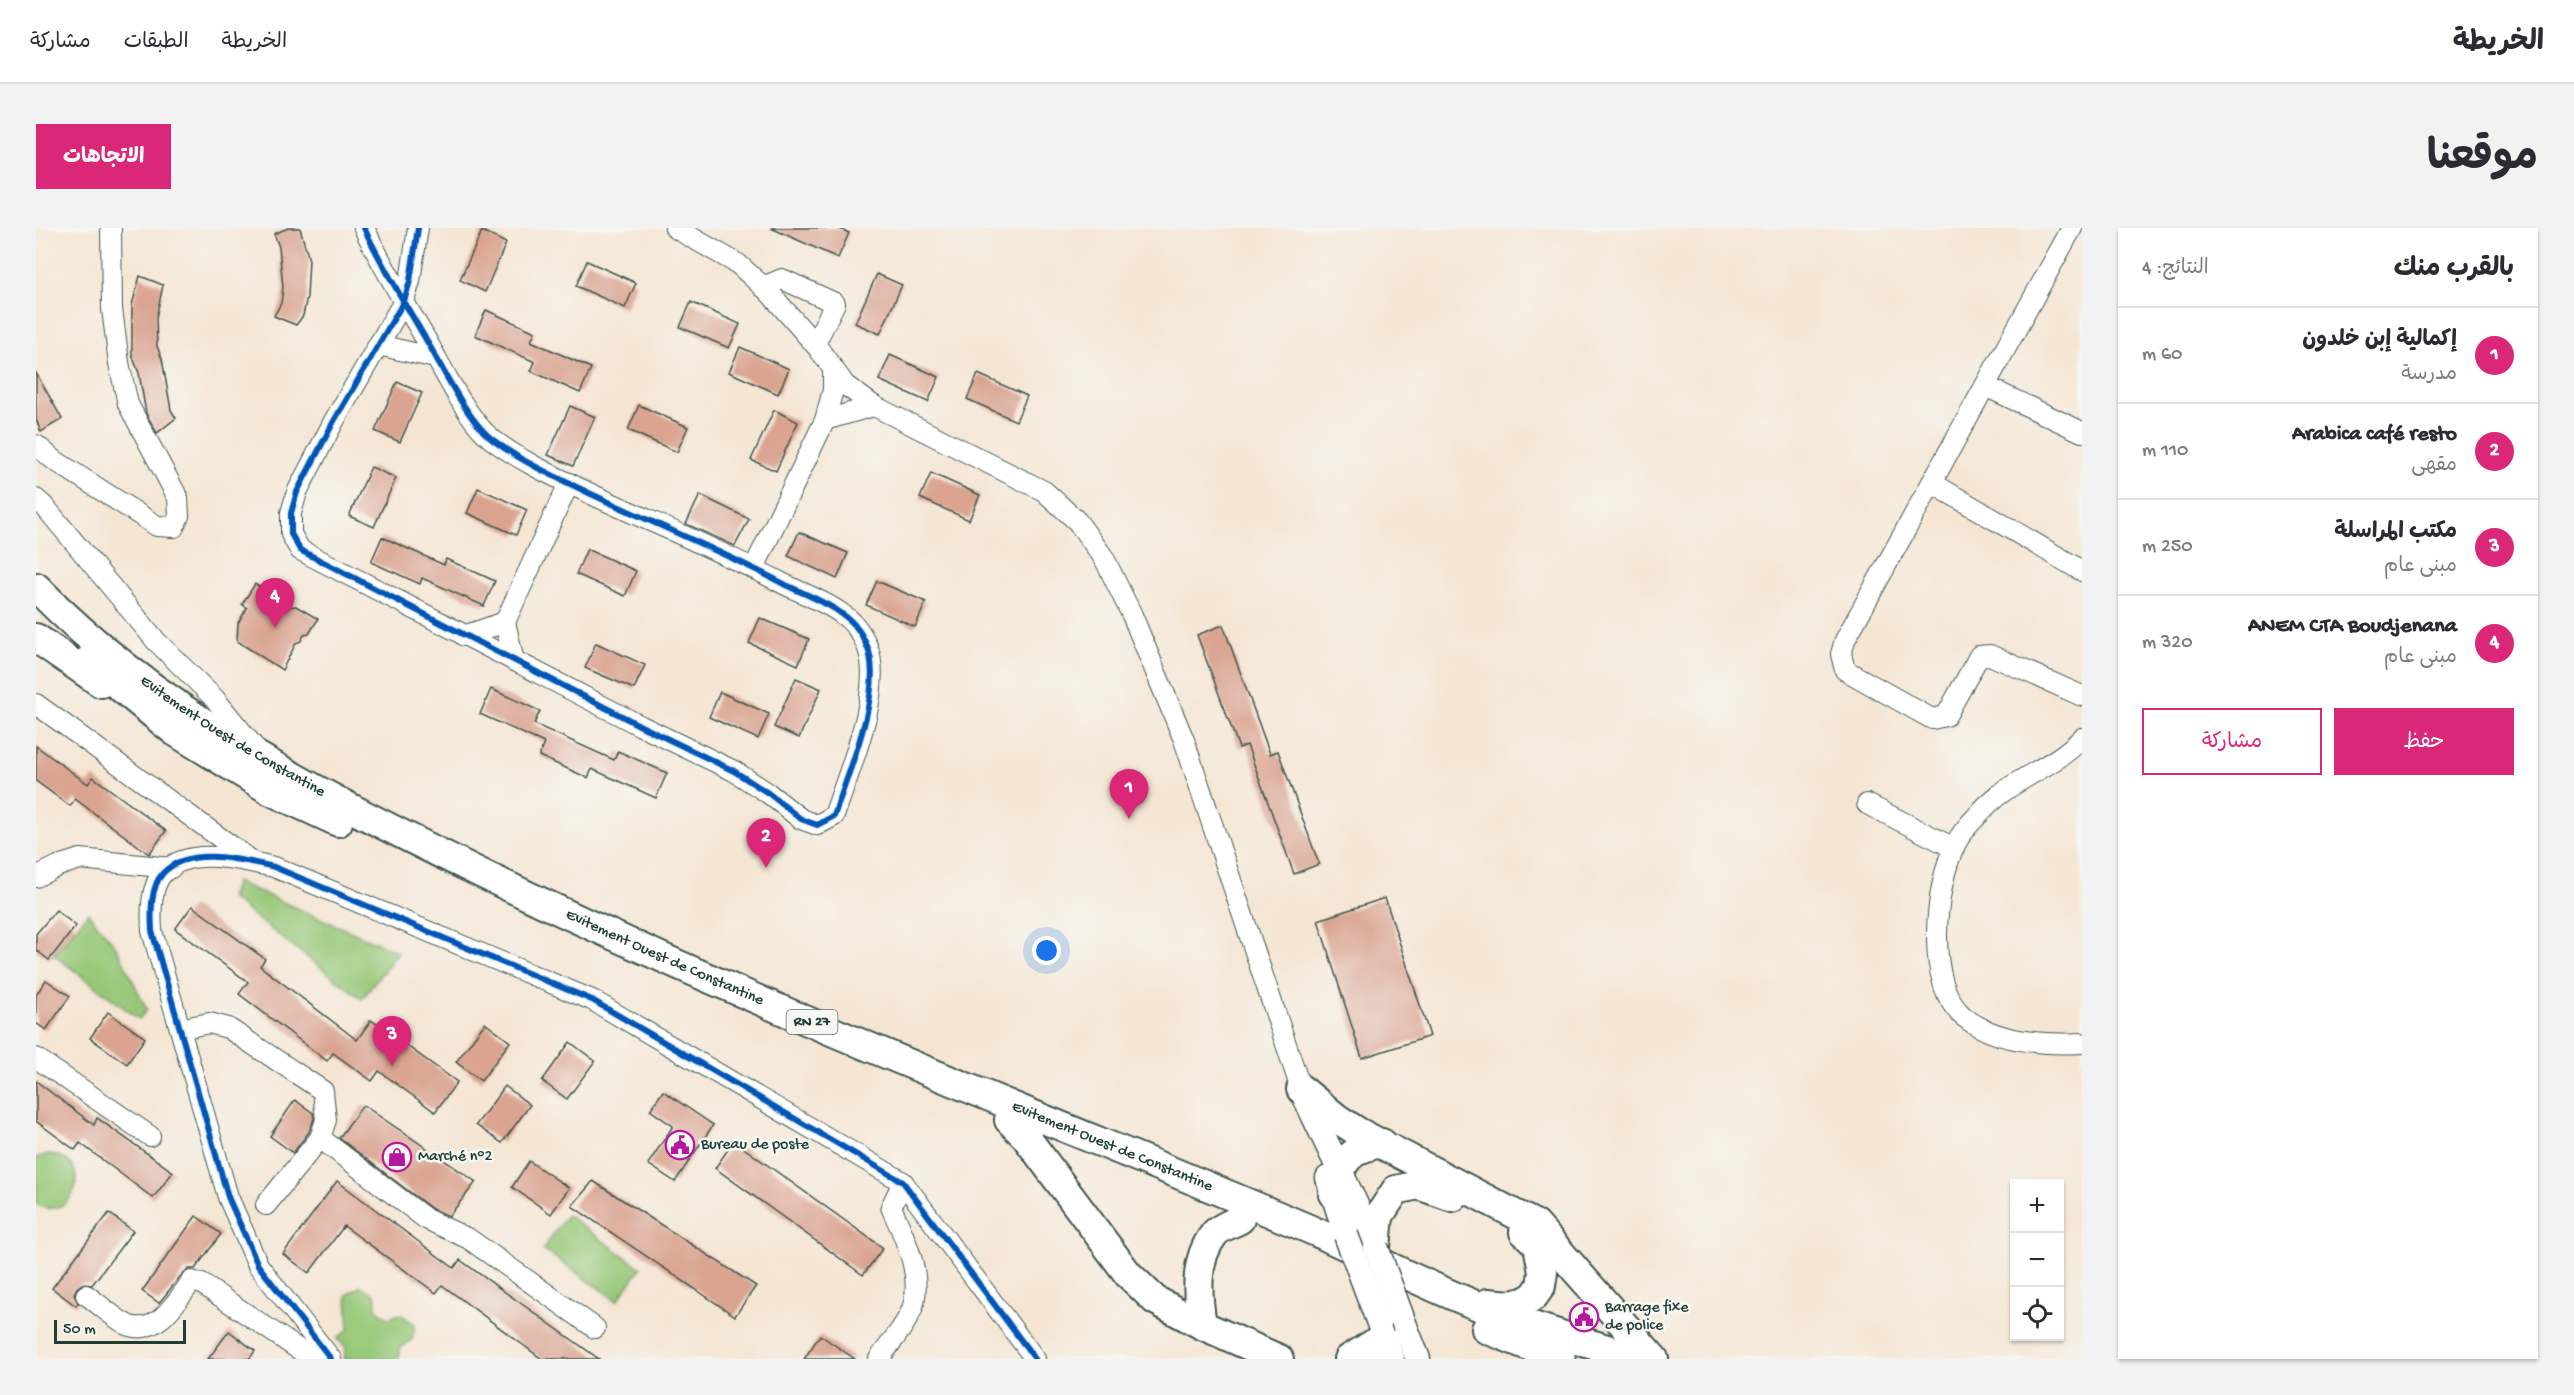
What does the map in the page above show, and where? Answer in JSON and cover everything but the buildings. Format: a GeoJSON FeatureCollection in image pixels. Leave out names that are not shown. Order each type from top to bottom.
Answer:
{"type":"FeatureCollection","features":[{"type":"Feature","properties":{"kind":"highway","name":"Evitement Ouest de Constantine"},"geometry":{"type":"LineString","coordinates":[[36,587],[107,652],[187,711],[265,760],[373,821],[560,913],[847,1037],[1221,1191],[1460,1299],[1569,1339],[1641,1359]]}},
{"type":"Feature","properties":{"kind":"highway","name":"Evitement Ouest de Constantine"},"geometry":{"type":"LineString","coordinates":[[36,612],[70,646],[174,731],[271,791],[690,985],[1240,1219],[1470,1322],[1562,1359]]}},
{"type":"Feature","properties":{"kind":"highway"},"geometry":{"type":"LineString","coordinates":[[36,638],[174,731]]}},
{"type":"Feature","properties":{"kind":"highway"},"geometry":{"type":"LineString","coordinates":[[1301,1089],[1338,1119],[1536,1225],[1654,1359]]}},
{"type":"Feature","properties":{"kind":"highway"},"geometry":{"type":"LineString","coordinates":[[1009,1120],[1026,1137],[1128,1274],[1155,1300],[1202,1325],[1279,1359]]}},
{"type":"Feature","properties":{"kind":"highway"},"geometry":{"type":"LineString","coordinates":[[1336,1181],[1349,1155],[1364,1146],[1382,1143]]}},
{"type":"Feature","properties":{"kind":"highway"},"geometry":{"type":"LineString","coordinates":[[1376,1247],[1379,1216],[1386,1203],[1396,1190],[1418,1185],[1439,1191],[1522,1230],[1538,1245],[1543,1272],[1542,1286],[1534,1296],[1524,1302],[1511,1305],[1460,1299]]}},
{"type":"Feature","properties":{"kind":"highway"},"geometry":{"type":"LineString","coordinates":[[1202,1325],[1197,1293],[1198,1276],[1206,1250],[1216,1232],[1240,1219]]}},
{"type":"Feature","properties":{"kind":"highway"},"geometry":{"type":"LineString","coordinates":[[1349,1359],[1390,1336]]}},
{"type":"Feature","properties":{"kind":"main road"},"geometry":{"type":"LineString","coordinates":[[1301,1089],[1336,1181],[1346,1235],[1390,1336],[1418,1359]]}},
{"type":"Feature","properties":{"kind":"main road"},"geometry":{"type":"LineString","coordinates":[[1336,1181],[1376,1247],[1390,1336]]}},
{"type":"Feature","properties":{"kind":"street"},"geometry":{"type":"LineString","coordinates":[[36,444],[54,460],[157,526],[174,527],[179,516],[178,498],[128,404],[119,363],[112,309],[111,228]]}},
{"type":"Feature","properties":{"kind":"street"},"geometry":{"type":"LineString","coordinates":[[364,228],[381,265],[404,301],[468,411],[492,439],[536,467],[658,526],[754,568],[843,614],[857,627],[868,648],[872,675],[870,700],[834,816],[817,825],[801,819],[768,793],[734,771],[464,636],[319,562],[300,550],[291,534],[291,513],[297,492],[334,421],[404,301],[410,281],[418,228]]}},
{"type":"Feature","properties":{"kind":"street"},"geometry":{"type":"LineString","coordinates":[[2072,228],[1845,640],[1840,654],[1845,670],[1932,719],[1946,716],[1979,656],[1990,655],[2082,696]]}},
{"type":"Feature","properties":{"kind":"street"},"geometry":{"type":"LineString","coordinates":[[688,231],[738,264],[764,287],[814,344],[845,385],[874,406],[1044,491],[1077,522],[1104,558],[1132,615],[1184,740],[1301,1089]]}},
{"type":"Feature","properties":{"kind":"street"},"geometry":{"type":"LineString","coordinates":[[764,287],[782,279],[835,303],[814,344]]}},
{"type":"Feature","properties":{"kind":"street"},"geometry":{"type":"LineString","coordinates":[[378,345],[436,358]]}},
{"type":"Feature","properties":{"kind":"street"},"geometry":{"type":"LineString","coordinates":[[754,568],[825,420],[833,390],[833,368]]}},
{"type":"Feature","properties":{"kind":"street"},"geometry":{"type":"LineString","coordinates":[[1985,386],[2082,432]]}},
{"type":"Feature","properties":{"kind":"street"},"geometry":{"type":"LineString","coordinates":[[825,420],[874,406]]}},
{"type":"Feature","properties":{"kind":"street"},"geometry":{"type":"LineString","coordinates":[[514,661],[505,622],[569,483]]}},
{"type":"Feature","properties":{"kind":"street"},"geometry":{"type":"LineString","coordinates":[[1932,483],[2082,571]]}},
{"type":"Feature","properties":{"kind":"street"},"geometry":{"type":"LineString","coordinates":[[36,499],[157,642],[215,699],[265,760]]}},
{"type":"Feature","properties":{"kind":"street"},"geometry":{"type":"LineString","coordinates":[[464,636],[505,622]]}},
{"type":"Feature","properties":{"kind":"street"},"geometry":{"type":"LineString","coordinates":[[36,704],[254,862]]}},
{"type":"Feature","properties":{"kind":"street"},"geometry":{"type":"LineString","coordinates":[[2082,738],[2057,757],[2004,789],[1977,814],[1954,848],[1945,873],[1938,918],[1937,955],[1943,984],[1953,1004],[1964,1017],[1979,1026],[2008,1037],[2044,1043],[2082,1043]]}},
{"type":"Feature","properties":{"kind":"street"},"geometry":{"type":"LineString","coordinates":[[1867,804],[1954,848]]}},
{"type":"Feature","properties":{"kind":"street"},"geometry":{"type":"LineString","coordinates":[[332,1359],[258,1265],[228,1197],[152,931],[154,892],[162,873],[181,861],[204,857],[254,862],[274,867],[592,1000],[903,1182],[1030,1357]]}},
{"type":"Feature","properties":{"kind":"street"},"geometry":{"type":"LineString","coordinates":[[36,877],[58,866],[80,860],[171,868]]}},
{"type":"Feature","properties":{"kind":"street"},"geometry":{"type":"LineString","coordinates":[[180,1029],[209,1023],[228,1028],[323,1091],[326,1120],[320,1138],[266,1205]]}},
{"type":"Feature","properties":{"kind":"street"},"geometry":{"type":"LineString","coordinates":[[36,1058],[150,1136]]}},
{"type":"Feature","properties":{"kind":"street"},"geometry":{"type":"LineString","coordinates":[[320,1138],[426,1219],[469,1239],[595,1328]]}},
{"type":"Feature","properties":{"kind":"street"},"geometry":{"type":"LineString","coordinates":[[879,1359],[910,1314],[915,1290],[914,1266],[907,1243],[891,1207],[903,1182]]}},
{"type":"Feature","properties":{"kind":"street"},"geometry":{"type":"LineString","coordinates":[[86,1295],[129,1325],[141,1327],[164,1317],[192,1281],[202,1284],[313,1359]]}},
{"type":"Feature","properties":{"kind":"green space"},"geometry":{"type":"Polygon","coordinates":[[[236,882],[398,952],[362,999],[230,898],[236,882]]]}},
{"type":"Feature","properties":{"kind":"green space"},"geometry":{"type":"Polygon","coordinates":[[[88,913],[117,948],[147,1010],[139,1019],[54,955],[88,913]]]}},
{"type":"Feature","properties":{"kind":"green space"},"geometry":{"type":"Polygon","coordinates":[[[48,1154],[64,1158],[73,1167],[76,1178],[75,1189],[69,1199],[60,1206],[49,1208],[36,1204],[36,1158],[48,1154]]]}},
{"type":"Feature","properties":{"kind":"green space"},"geometry":{"type":"Polygon","coordinates":[[[567,1215],[641,1268],[617,1301],[543,1249],[567,1215]]]}},
{"type":"Feature","properties":{"kind":"green space"},"geometry":{"type":"Polygon","coordinates":[[[361,1286],[376,1296],[376,1309],[388,1318],[400,1314],[415,1324],[412,1340],[400,1348],[399,1359],[344,1359],[346,1347],[337,1339],[349,1329],[347,1295],[361,1286]]]}},
{"type":"Feature","properties":{"kind":"cycle path"},"geometry":{"type":"LineString","coordinates":[[364,228],[387,272],[403,300],[411,315],[428,343],[457,395],[475,421],[493,440],[552,475],[821,601],[846,617],[857,628],[867,646],[871,664],[871,684],[862,731],[834,816],[817,825],[801,819],[768,793],[734,771],[641,726],[300,550],[291,534],[291,513],[297,492],[334,421],[404,301],[410,281],[418,228]]}},
{"type":"Feature","properties":{"kind":"cycle path"},"geometry":{"type":"LineString","coordinates":[[331,1359],[258,1265],[228,1197],[152,931],[152,900],[156,885],[163,873],[174,864],[187,859],[232,858],[274,867],[592,1000],[903,1182],[1035,1359]]}},
{"type":"Feature","properties":{"kind":"place","name":"ANEM CTA Boudjenana"},"geometry":{"type":"Point","coordinates":[275,628]}},
{"type":"Feature","properties":{"kind":"place","name":"إكمالية إبن خلدون"},"geometry":{"type":"Point","coordinates":[1129,819]}},
{"type":"Feature","properties":{"kind":"place","name":"Arabica café resto"},"geometry":{"type":"Point","coordinates":[766,868]}},
{"type":"Feature","properties":{"kind":"place","name":"مكتب المراسلة"},"geometry":{"type":"Point","coordinates":[392,1066]}},
{"type":"Feature","properties":{"kind":"place","name":"Bureau de poste"},"geometry":{"type":"Point","coordinates":[680,1145]}},
{"type":"Feature","properties":{"kind":"place","name":"Marché n°2"},"geometry":{"type":"Point","coordinates":[397,1157]}},
{"type":"Feature","properties":{"kind":"place","name":"Barrage fixe de police"},"geometry":{"type":"Point","coordinates":[1584,1317]}}]}
